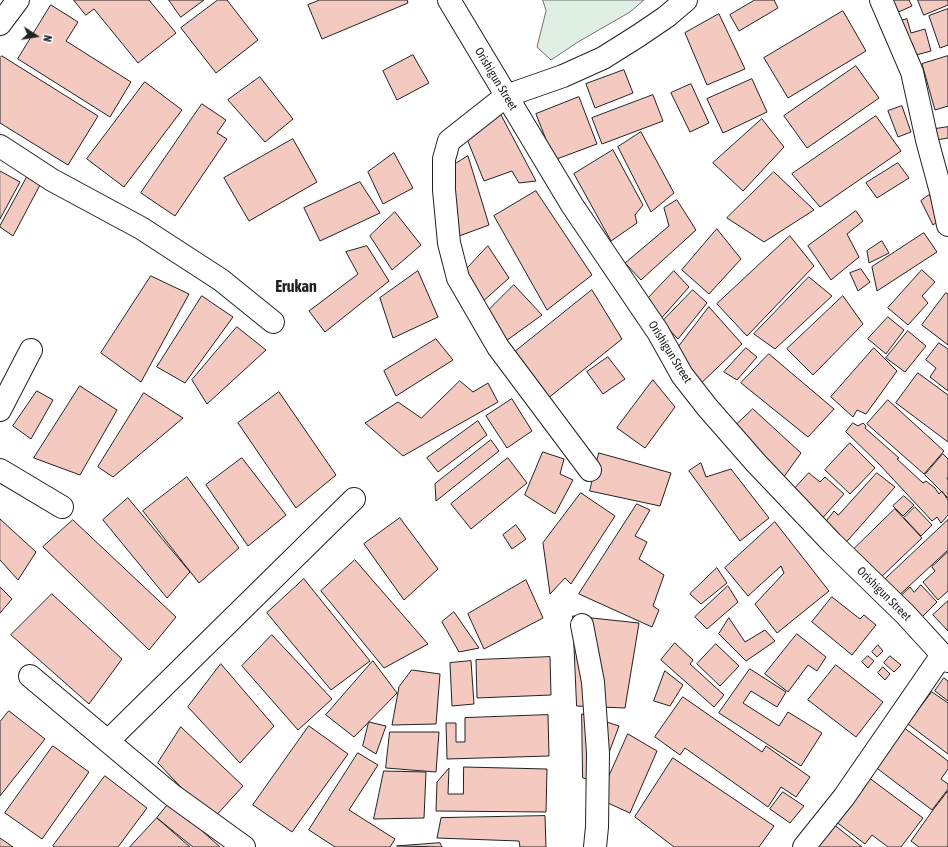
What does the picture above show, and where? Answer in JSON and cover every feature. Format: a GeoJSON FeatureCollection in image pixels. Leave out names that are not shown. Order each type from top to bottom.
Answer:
{"type":"FeatureCollection","features":[{"type":"Feature","properties":{"kind":"street"},"geometry":{"type":"LineString","coordinates":[[0,24],[18,0]]}},
{"type":"Feature","properties":{"kind":"street","name":"Orishigun Street"},"geometry":{"type":"LineString","coordinates":[[449,0],[572,205],[658,332],[682,375],[751,457],[788,497],[832,543],[905,614],[945,658]]}},
{"type":"Feature","properties":{"kind":"street"},"geometry":{"type":"LineString","coordinates":[[590,470],[498,347],[458,278],[449,243],[444,190],[444,158],[449,141],[506,96],[563,76],[603,58],[666,17],[686,0]]}},
{"type":"Feature","properties":{"kind":"street"},"geometry":{"type":"LineString","coordinates":[[881,0],[912,72],[948,225]]}},
{"type":"Feature","properties":{"kind":"street"},"geometry":{"type":"LineString","coordinates":[[0,146],[52,180],[141,228],[221,280],[273,322]]}},
{"type":"Feature","properties":{"kind":"street"},"geometry":{"type":"LineString","coordinates":[[0,410],[30,350]]}},
{"type":"Feature","properties":{"kind":"street"},"geometry":{"type":"LineString","coordinates":[[0,470],[62,507]]}},
{"type":"Feature","properties":{"kind":"street"},"geometry":{"type":"LineString","coordinates":[[108,741],[354,499]]}},
{"type":"Feature","properties":{"kind":"street"},"geometry":{"type":"LineString","coordinates":[[582,624],[593,682],[598,754],[597,827],[595,847]]}},
{"type":"Feature","properties":{"kind":"street"},"geometry":{"type":"LineString","coordinates":[[804,847],[844,797],[945,658]]}},
{"type":"Feature","properties":{"kind":"street"},"geometry":{"type":"LineString","coordinates":[[30,676],[172,795],[244,847]]}},
{"type":"Feature","properties":{"kind":"green space"},"geometry":{"type":"Polygon","coordinates":[[[543,0],[644,0],[630,12],[578,42],[551,60],[537,47],[546,11],[543,0]]]}},
{"type":"Feature","properties":{"kind":"building"},"geometry":{"type":"Polygon","coordinates":[[[74,0],[149,0],[176,33],[138,63],[94,9],[86,15],[74,0]]]}},
{"type":"Feature","properties":{"kind":"building"},"geometry":{"type":"Polygon","coordinates":[[[169,0],[204,0],[181,17],[169,0]]]}},
{"type":"Feature","properties":{"kind":"building"},"geometry":{"type":"Polygon","coordinates":[[[218,0],[227,0],[258,40],[216,73],[181,28],[218,0]]]}},
{"type":"Feature","properties":{"kind":"building"},"geometry":{"type":"Polygon","coordinates":[[[320,0],[407,0],[408,3],[322,39],[308,5],[320,0]]]}},
{"type":"Feature","properties":{"kind":"building"},"geometry":{"type":"Polygon","coordinates":[[[755,0],[774,0],[778,8],[739,31],[730,15],[755,0]]]}},
{"type":"Feature","properties":{"kind":"building"},"geometry":{"type":"Polygon","coordinates":[[[888,0],[909,0],[912,6],[894,14],[888,0]]]}},
{"type":"Feature","properties":{"kind":"building"},"geometry":{"type":"Polygon","coordinates":[[[918,0],[948,0],[948,5],[924,15],[918,0]]]}},
{"type":"Feature","properties":{"kind":"building"},"geometry":{"type":"Polygon","coordinates":[[[51,5],[78,22],[66,41],[131,82],[110,117],[18,59],[51,5]]]}},
{"type":"Feature","properties":{"kind":"building"},"geometry":{"type":"Polygon","coordinates":[[[948,9],[948,45],[940,48],[929,16],[948,9]]]}},
{"type":"Feature","properties":{"kind":"building"},"geometry":{"type":"Polygon","coordinates":[[[843,11],[866,51],[788,98],[764,58],[843,11]]]}},
{"type":"Feature","properties":{"kind":"building"},"geometry":{"type":"Polygon","coordinates":[[[719,14],[745,69],[707,85],[685,33],[719,14]]]}},
{"type":"Feature","properties":{"kind":"building"},"geometry":{"type":"Polygon","coordinates":[[[907,19],[911,33],[925,29],[931,51],[916,55],[912,43],[903,46],[897,22],[907,19]]]}},
{"type":"Feature","properties":{"kind":"building"},"geometry":{"type":"Polygon","coordinates":[[[413,55],[429,83],[397,100],[383,71],[413,55]]]}},
{"type":"Feature","properties":{"kind":"building"},"geometry":{"type":"Polygon","coordinates":[[[2,56],[98,116],[68,165],[0,123],[0,58],[2,56]]]}},
{"type":"Feature","properties":{"kind":"building"},"geometry":{"type":"Polygon","coordinates":[[[948,56],[948,106],[935,110],[922,64],[948,56]]]}},
{"type":"Feature","properties":{"kind":"building"},"geometry":{"type":"Polygon","coordinates":[[[856,66],[879,98],[807,148],[784,116],[856,66]]]}},
{"type":"Feature","properties":{"kind":"building"},"geometry":{"type":"Polygon","coordinates":[[[624,70],[633,93],[595,108],[586,84],[624,70]]]}},
{"type":"Feature","properties":{"kind":"building"},"geometry":{"type":"Polygon","coordinates":[[[260,77],[293,119],[265,142],[228,100],[260,77]]]}},
{"type":"Feature","properties":{"kind":"building"},"geometry":{"type":"Polygon","coordinates":[[[752,79],[767,112],[723,133],[707,99],[752,79]]]}},
{"type":"Feature","properties":{"kind":"building"},"geometry":{"type":"Polygon","coordinates":[[[145,82],[182,110],[124,187],[87,159],[145,82]]]}},
{"type":"Feature","properties":{"kind":"building"},"geometry":{"type":"Polygon","coordinates":[[[691,84],[709,123],[690,132],[671,93],[691,84]]]}},
{"type":"Feature","properties":{"kind":"building"},"geometry":{"type":"Polygon","coordinates":[[[653,95],[663,121],[602,144],[592,118],[653,95]]]}},
{"type":"Feature","properties":{"kind":"building"},"geometry":{"type":"Polygon","coordinates":[[[579,97],[597,144],[554,160],[536,114],[579,97]]]}},
{"type":"Feature","properties":{"kind":"building"},"geometry":{"type":"Polygon","coordinates":[[[202,104],[226,120],[217,133],[227,139],[175,216],[141,193],[202,104]]]}},
{"type":"Feature","properties":{"kind":"building"},"geometry":{"type":"Polygon","coordinates":[[[902,106],[911,132],[898,137],[888,111],[902,106]]]}},
{"type":"Feature","properties":{"kind":"building"},"geometry":{"type":"Polygon","coordinates":[[[501,115],[536,181],[519,183],[512,171],[484,181],[467,139],[501,115]]]}},
{"type":"Feature","properties":{"kind":"building"},"geometry":{"type":"Polygon","coordinates":[[[876,116],[901,151],[820,207],[792,174],[876,116]]]}},
{"type":"Feature","properties":{"kind":"building"},"geometry":{"type":"Polygon","coordinates":[[[762,119],[784,147],[743,191],[713,163],[762,119]]]}},
{"type":"Feature","properties":{"kind":"building"},"geometry":{"type":"Polygon","coordinates":[[[948,127],[948,138],[931,141],[929,130],[948,127]]]}},
{"type":"Feature","properties":{"kind":"building"},"geometry":{"type":"Polygon","coordinates":[[[641,132],[674,193],[651,212],[618,147],[641,132]]]}},
{"type":"Feature","properties":{"kind":"building"},"geometry":{"type":"Polygon","coordinates":[[[293,139],[317,182],[249,221],[224,178],[293,139]]]}},
{"type":"Feature","properties":{"kind":"building"},"geometry":{"type":"Polygon","coordinates":[[[613,150],[643,205],[635,215],[637,223],[611,241],[574,174],[613,150]]]}},
{"type":"Feature","properties":{"kind":"building"},"geometry":{"type":"Polygon","coordinates":[[[394,153],[413,188],[383,204],[368,172],[394,153]]]}},
{"type":"Feature","properties":{"kind":"building"},"geometry":{"type":"Polygon","coordinates":[[[468,156],[489,225],[459,236],[449,168],[468,156]]]}},
{"type":"Feature","properties":{"kind":"building"},"geometry":{"type":"Polygon","coordinates":[[[898,163],[909,178],[877,198],[866,183],[898,163]]]}},
{"type":"Feature","properties":{"kind":"building"},"geometry":{"type":"Polygon","coordinates":[[[0,171],[20,182],[0,219],[0,171]]]}},
{"type":"Feature","properties":{"kind":"building"},"geometry":{"type":"Polygon","coordinates":[[[774,172],[814,210],[764,242],[727,218],[774,172]]]}},
{"type":"Feature","properties":{"kind":"building"},"geometry":{"type":"Polygon","coordinates":[[[27,177],[40,185],[13,236],[0,226],[27,177]]]}},
{"type":"Feature","properties":{"kind":"building"},"geometry":{"type":"Polygon","coordinates":[[[360,182],[380,213],[320,241],[304,208],[360,182]]]}},
{"type":"Feature","properties":{"kind":"building"},"geometry":{"type":"Polygon","coordinates":[[[536,191],[592,275],[547,310],[494,216],[536,191]]]}},
{"type":"Feature","properties":{"kind":"building"},"geometry":{"type":"Polygon","coordinates":[[[929,195],[943,218],[933,225],[921,201],[929,195]]]}},
{"type":"Feature","properties":{"kind":"building"},"geometry":{"type":"Polygon","coordinates":[[[677,200],[696,230],[641,280],[625,263],[669,226],[664,208],[677,200]]]}},
{"type":"Feature","properties":{"kind":"building"},"geometry":{"type":"Polygon","coordinates":[[[856,211],[863,221],[847,234],[859,257],[831,280],[808,246],[856,211]]]}},
{"type":"Feature","properties":{"kind":"building"},"geometry":{"type":"Polygon","coordinates":[[[395,212],[421,245],[392,270],[370,236],[395,212]]]}},
{"type":"Feature","properties":{"kind":"building"},"geometry":{"type":"Polygon","coordinates":[[[717,229],[741,259],[709,294],[682,270],[717,229]]]}},
{"type":"Feature","properties":{"kind":"building"},"geometry":{"type":"Polygon","coordinates":[[[924,233],[937,252],[877,291],[872,267],[924,233]]]}},
{"type":"Feature","properties":{"kind":"building"},"geometry":{"type":"Polygon","coordinates":[[[790,236],[814,266],[747,336],[717,304],[790,236]]]}},
{"type":"Feature","properties":{"kind":"building"},"geometry":{"type":"Polygon","coordinates":[[[882,241],[889,253],[869,263],[867,251],[882,241]]]}},
{"type":"Feature","properties":{"kind":"building"},"geometry":{"type":"Polygon","coordinates":[[[367,246],[389,281],[325,332],[309,311],[358,274],[346,252],[367,246]]]}},
{"type":"Feature","properties":{"kind":"building"},"geometry":{"type":"Polygon","coordinates":[[[488,246],[509,278],[480,304],[462,274],[488,246]]]}},
{"type":"Feature","properties":{"kind":"building"},"geometry":{"type":"Polygon","coordinates":[[[861,269],[870,282],[858,291],[850,273],[861,269]]]}},
{"type":"Feature","properties":{"kind":"building"},"geometry":{"type":"Polygon","coordinates":[[[922,270],[935,282],[922,296],[928,303],[908,325],[888,308],[922,270]]]}},
{"type":"Feature","properties":{"kind":"building"},"geometry":{"type":"Polygon","coordinates":[[[418,271],[438,317],[393,338],[380,298],[418,271]]]}},
{"type":"Feature","properties":{"kind":"building"},"geometry":{"type":"Polygon","coordinates":[[[674,271],[689,287],[658,322],[639,308],[674,271]]]}},
{"type":"Feature","properties":{"kind":"building"},"geometry":{"type":"Polygon","coordinates":[[[151,276],[189,294],[141,382],[101,353],[151,276]]]}},
{"type":"Feature","properties":{"kind":"building"},"geometry":{"type":"Polygon","coordinates":[[[809,277],[832,296],[775,349],[754,334],[809,277]]]}},
{"type":"Feature","properties":{"kind":"building"},"geometry":{"type":"Polygon","coordinates":[[[514,285],[542,315],[503,343],[486,313],[514,285]]]}},
{"type":"Feature","properties":{"kind":"building"},"geometry":{"type":"Polygon","coordinates":[[[592,290],[622,339],[547,399],[511,355],[592,290]]]}},
{"type":"Feature","properties":{"kind":"building"},"geometry":{"type":"Polygon","coordinates":[[[693,290],[707,303],[678,339],[662,322],[693,290]]]}},
{"type":"Feature","properties":{"kind":"building"},"geometry":{"type":"Polygon","coordinates":[[[946,293],[948,294],[948,345],[922,325],[946,293]]]}},
{"type":"Feature","properties":{"kind":"building"},"geometry":{"type":"Polygon","coordinates":[[[202,296],[233,317],[185,383],[157,367],[202,296]]]}},
{"type":"Feature","properties":{"kind":"building"},"geometry":{"type":"Polygon","coordinates":[[[843,296],[863,324],[813,375],[787,349],[843,296]]]}},
{"type":"Feature","properties":{"kind":"building"},"geometry":{"type":"Polygon","coordinates":[[[709,307],[742,344],[693,391],[667,362],[709,307]]]}},
{"type":"Feature","properties":{"kind":"building"},"geometry":{"type":"Polygon","coordinates":[[[888,317],[904,330],[886,354],[868,339],[888,317]]]}},
{"type":"Feature","properties":{"kind":"building"},"geometry":{"type":"Polygon","coordinates":[[[237,327],[266,350],[207,404],[192,380],[237,327]]]}},
{"type":"Feature","properties":{"kind":"building"},"geometry":{"type":"Polygon","coordinates":[[[908,331],[926,346],[905,372],[886,358],[908,331]]]}},
{"type":"Feature","properties":{"kind":"building"},"geometry":{"type":"Polygon","coordinates":[[[436,339],[453,360],[396,396],[384,371],[436,339]]]}},
{"type":"Feature","properties":{"kind":"building"},"geometry":{"type":"Polygon","coordinates":[[[939,343],[948,349],[948,391],[930,377],[936,368],[926,360],[939,343]]]}},
{"type":"Feature","properties":{"kind":"building"},"geometry":{"type":"Polygon","coordinates":[[[746,348],[757,357],[737,380],[724,372],[746,348]]]}},
{"type":"Feature","properties":{"kind":"building"},"geometry":{"type":"Polygon","coordinates":[[[874,348],[897,371],[866,414],[857,410],[853,417],[831,397],[874,348]]]}},
{"type":"Feature","properties":{"kind":"building"},"geometry":{"type":"Polygon","coordinates":[[[769,354],[834,409],[808,437],[741,383],[769,354]]]}},
{"type":"Feature","properties":{"kind":"building"},"geometry":{"type":"Polygon","coordinates":[[[608,357],[625,379],[603,394],[587,372],[608,357]]]}},
{"type":"Feature","properties":{"kind":"building"},"geometry":{"type":"Polygon","coordinates":[[[918,373],[948,395],[948,442],[896,403],[918,373]]]}},
{"type":"Feature","properties":{"kind":"building"},"geometry":{"type":"Polygon","coordinates":[[[653,380],[675,407],[645,448],[617,428],[653,380]]]}},
{"type":"Feature","properties":{"kind":"building"},"geometry":{"type":"Polygon","coordinates":[[[460,381],[473,392],[488,383],[498,402],[403,456],[365,423],[398,402],[421,418],[460,381]]]}},
{"type":"Feature","properties":{"kind":"building"},"geometry":{"type":"Polygon","coordinates":[[[80,386],[117,410],[80,475],[34,458],[80,386]]]}},
{"type":"Feature","properties":{"kind":"building"},"geometry":{"type":"Polygon","coordinates":[[[37,391],[53,400],[31,439],[13,426],[37,391]]]}},
{"type":"Feature","properties":{"kind":"building"},"geometry":{"type":"Polygon","coordinates":[[[279,392],[336,475],[296,508],[238,423],[279,392]]]}},
{"type":"Feature","properties":{"kind":"building"},"geometry":{"type":"Polygon","coordinates":[[[144,393],[183,418],[113,477],[98,467],[144,393]]]}},
{"type":"Feature","properties":{"kind":"building"},"geometry":{"type":"Polygon","coordinates":[[[512,399],[532,431],[507,448],[486,416],[512,399]]]}},
{"type":"Feature","properties":{"kind":"building"},"geometry":{"type":"Polygon","coordinates":[[[888,400],[944,451],[924,474],[867,424],[888,400]]]}},
{"type":"Feature","properties":{"kind":"building"},"geometry":{"type":"Polygon","coordinates":[[[753,409],[801,453],[778,485],[712,430],[723,414],[735,425],[753,409]]]}},
{"type":"Feature","properties":{"kind":"building"},"geometry":{"type":"Polygon","coordinates":[[[478,421],[487,435],[438,472],[427,458],[478,421]]]}},
{"type":"Feature","properties":{"kind":"building"},"geometry":{"type":"Polygon","coordinates":[[[853,423],[858,426],[863,423],[866,426],[865,428],[899,458],[897,459],[923,483],[926,481],[935,488],[939,494],[942,491],[948,500],[948,515],[941,523],[937,517],[932,521],[879,464],[846,432],[853,423]]]}},
{"type":"Feature","properties":{"kind":"building"},"geometry":{"type":"Polygon","coordinates":[[[491,440],[499,451],[436,501],[435,484],[491,440]]]}},
{"type":"Feature","properties":{"kind":"building"},"geometry":{"type":"Polygon","coordinates":[[[850,443],[875,468],[850,494],[825,470],[850,443]]]}},
{"type":"Feature","properties":{"kind":"building"},"geometry":{"type":"Polygon","coordinates":[[[543,452],[564,459],[560,474],[573,480],[555,514],[525,495],[543,452]]]}},
{"type":"Feature","properties":{"kind":"building"},"geometry":{"type":"Polygon","coordinates":[[[599,453],[671,473],[660,506],[590,491],[599,453]]]}},
{"type":"Feature","properties":{"kind":"building"},"geometry":{"type":"Polygon","coordinates":[[[943,454],[948,459],[948,498],[925,475],[943,454]]]}},
{"type":"Feature","properties":{"kind":"building"},"geometry":{"type":"Polygon","coordinates":[[[242,458],[286,515],[248,546],[206,485],[242,458]]]}},
{"type":"Feature","properties":{"kind":"building"},"geometry":{"type":"Polygon","coordinates":[[[508,458],[527,483],[471,529],[451,504],[508,458]]]}},
{"type":"Feature","properties":{"kind":"building"},"geometry":{"type":"Polygon","coordinates":[[[701,463],[706,477],[731,469],[769,518],[740,541],[689,471],[701,463]]]}},
{"type":"Feature","properties":{"kind":"building"},"geometry":{"type":"Polygon","coordinates":[[[809,473],[820,482],[825,477],[844,494],[818,523],[788,496],[809,473]]]}},
{"type":"Feature","properties":{"kind":"building"},"geometry":{"type":"Polygon","coordinates":[[[877,473],[895,487],[841,548],[820,529],[834,511],[838,515],[877,473]]]}},
{"type":"Feature","properties":{"kind":"building"},"geometry":{"type":"Polygon","coordinates":[[[187,477],[239,548],[199,583],[143,511],[187,477]]]}},
{"type":"Feature","properties":{"kind":"building"},"geometry":{"type":"Polygon","coordinates":[[[581,493],[615,516],[571,584],[565,578],[550,594],[543,543],[581,493]]]}},
{"type":"Feature","properties":{"kind":"building"},"geometry":{"type":"Polygon","coordinates":[[[904,496],[914,505],[903,516],[893,506],[904,496]]]}},
{"type":"Feature","properties":{"kind":"building"},"geometry":{"type":"Polygon","coordinates":[[[128,498],[190,572],[167,598],[103,520],[128,498]]]}},
{"type":"Feature","properties":{"kind":"building"},"geometry":{"type":"Polygon","coordinates":[[[637,504],[650,510],[635,536],[647,542],[639,559],[664,575],[653,606],[659,610],[652,627],[579,594],[637,504]]]}},
{"type":"Feature","properties":{"kind":"building"},"geometry":{"type":"Polygon","coordinates":[[[915,507],[932,525],[921,536],[904,518],[915,507]]]}},
{"type":"Feature","properties":{"kind":"building"},"geometry":{"type":"Polygon","coordinates":[[[895,509],[922,538],[878,580],[851,552],[895,509]]]}},
{"type":"Feature","properties":{"kind":"building"},"geometry":{"type":"Polygon","coordinates":[[[400,518],[438,569],[404,600],[364,544],[400,518]]]}},
{"type":"Feature","properties":{"kind":"building"},"geometry":{"type":"Polygon","coordinates":[[[0,519],[36,552],[18,580],[0,560],[0,519]]]}},
{"type":"Feature","properties":{"kind":"building"},"geometry":{"type":"Polygon","coordinates":[[[73,520],[176,617],[149,650],[43,547],[73,520]]]}},
{"type":"Feature","properties":{"kind":"building"},"geometry":{"type":"Polygon","coordinates":[[[948,520],[948,550],[894,600],[879,585],[948,520]]]}},
{"type":"Feature","properties":{"kind":"building"},"geometry":{"type":"Polygon","coordinates":[[[775,522],[829,591],[777,633],[755,604],[784,573],[781,566],[748,596],[725,568],[775,522]]]}},
{"type":"Feature","properties":{"kind":"building"},"geometry":{"type":"Polygon","coordinates":[[[516,525],[526,539],[512,549],[503,535],[516,525]]]}},
{"type":"Feature","properties":{"kind":"building"},"geometry":{"type":"Polygon","coordinates":[[[948,552],[948,591],[938,600],[923,582],[935,571],[932,567],[948,552]]]}},
{"type":"Feature","properties":{"kind":"building"},"geometry":{"type":"Polygon","coordinates":[[[355,560],[428,644],[384,668],[321,591],[355,560]]]}},
{"type":"Feature","properties":{"kind":"building"},"geometry":{"type":"Polygon","coordinates":[[[717,568],[727,583],[701,604],[690,594],[717,568]]]}},
{"type":"Feature","properties":{"kind":"building"},"geometry":{"type":"Polygon","coordinates":[[[304,579],[370,661],[331,690],[267,613],[304,579]]]}},
{"type":"Feature","properties":{"kind":"building"},"geometry":{"type":"Polygon","coordinates":[[[526,580],[543,618],[484,649],[468,614],[526,580]]]}},
{"type":"Feature","properties":{"kind":"building"},"geometry":{"type":"Polygon","coordinates":[[[921,585],[937,602],[916,623],[895,601],[910,587],[914,592],[921,585]]]}},
{"type":"Feature","properties":{"kind":"building"},"geometry":{"type":"Polygon","coordinates":[[[728,586],[738,602],[707,629],[695,617],[728,586]]]}},
{"type":"Feature","properties":{"kind":"building"},"geometry":{"type":"Polygon","coordinates":[[[0,587],[12,599],[0,613],[0,587]]]}},
{"type":"Feature","properties":{"kind":"building"},"geometry":{"type":"Polygon","coordinates":[[[52,594],[122,659],[89,704],[11,635],[52,594]]]}},
{"type":"Feature","properties":{"kind":"building"},"geometry":{"type":"Polygon","coordinates":[[[832,597],[860,619],[864,615],[876,625],[852,655],[812,622],[832,597]]]}},
{"type":"Feature","properties":{"kind":"building"},"geometry":{"type":"Polygon","coordinates":[[[948,601],[948,631],[933,615],[948,601]]]}},
{"type":"Feature","properties":{"kind":"building"},"geometry":{"type":"Polygon","coordinates":[[[454,612],[479,648],[459,652],[442,622],[454,612]]]}},
{"type":"Feature","properties":{"kind":"building"},"geometry":{"type":"Polygon","coordinates":[[[573,616],[639,623],[625,708],[577,706],[573,616]]]}},
{"type":"Feature","properties":{"kind":"building"},"geometry":{"type":"Polygon","coordinates":[[[729,618],[745,642],[765,630],[775,641],[746,661],[719,634],[729,618]]]}},
{"type":"Feature","properties":{"kind":"building"},"geometry":{"type":"Polygon","coordinates":[[[797,634],[826,657],[817,671],[808,665],[788,692],[765,674],[797,634]]]}},
{"type":"Feature","properties":{"kind":"building"},"geometry":{"type":"Polygon","coordinates":[[[272,635],[332,699],[298,730],[242,666],[272,635]]]}},
{"type":"Feature","properties":{"kind":"building"},"geometry":{"type":"Polygon","coordinates":[[[675,643],[693,660],[690,664],[724,695],[714,707],[661,660],[675,643]]]}},
{"type":"Feature","properties":{"kind":"building"},"geometry":{"type":"Polygon","coordinates":[[[716,644],[739,666],[720,686],[697,664],[716,644]]]}},
{"type":"Feature","properties":{"kind":"building"},"geometry":{"type":"Polygon","coordinates":[[[878,645],[883,651],[877,657],[872,652],[878,645]]]}},
{"type":"Feature","properties":{"kind":"building"},"geometry":{"type":"Polygon","coordinates":[[[868,656],[874,661],[868,668],[862,662],[868,656]]]}},
{"type":"Feature","properties":{"kind":"building"},"geometry":{"type":"Polygon","coordinates":[[[890,656],[901,665],[894,672],[884,663],[890,656]]]}},
{"type":"Feature","properties":{"kind":"building"},"geometry":{"type":"Polygon","coordinates":[[[550,657],[551,695],[477,698],[476,660],[550,657]]]}},
{"type":"Feature","properties":{"kind":"building"},"geometry":{"type":"Polygon","coordinates":[[[373,661],[397,693],[354,737],[326,715],[373,661]]]}},
{"type":"Feature","properties":{"kind":"building"},"geometry":{"type":"Polygon","coordinates":[[[471,661],[474,704],[452,706],[450,663],[471,661]]]}},
{"type":"Feature","properties":{"kind":"building"},"geometry":{"type":"Polygon","coordinates":[[[221,664],[274,726],[240,763],[188,707],[221,664]]]}},
{"type":"Feature","properties":{"kind":"building"},"geometry":{"type":"Polygon","coordinates":[[[836,665],[883,702],[856,737],[808,700],[836,665]]]}},
{"type":"Feature","properties":{"kind":"building"},"geometry":{"type":"Polygon","coordinates":[[[883,667],[890,674],[885,680],[878,673],[883,667]]]}},
{"type":"Feature","properties":{"kind":"building"},"geometry":{"type":"Polygon","coordinates":[[[750,669],[786,692],[777,707],[751,691],[743,703],[779,726],[788,712],[822,733],[801,766],[719,713],[750,669]]]}},
{"type":"Feature","properties":{"kind":"building"},"geometry":{"type":"Polygon","coordinates":[[[412,670],[440,674],[436,724],[392,725],[399,687],[412,670]]]}},
{"type":"Feature","properties":{"kind":"building"},"geometry":{"type":"Polygon","coordinates":[[[665,671],[683,685],[670,706],[654,701],[665,671]]]}},
{"type":"Feature","properties":{"kind":"building"},"geometry":{"type":"Polygon","coordinates":[[[944,678],[948,681],[948,701],[935,691],[944,678]]]}},
{"type":"Feature","properties":{"kind":"building"},"geometry":{"type":"Polygon","coordinates":[[[932,692],[948,703],[948,754],[908,724],[932,692]]]}},
{"type":"Feature","properties":{"kind":"building"},"geometry":{"type":"Polygon","coordinates":[[[683,697],[762,752],[766,746],[810,777],[796,797],[781,787],[768,807],[685,748],[680,755],[655,737],[683,697]]]}},
{"type":"Feature","properties":{"kind":"building"},"geometry":{"type":"Polygon","coordinates":[[[9,711],[45,739],[0,796],[0,722],[9,711]]]}},
{"type":"Feature","properties":{"kind":"building"},"geometry":{"type":"Polygon","coordinates":[[[582,714],[619,726],[598,782],[583,778],[582,714]]]}},
{"type":"Feature","properties":{"kind":"building"},"geometry":{"type":"Polygon","coordinates":[[[548,715],[549,756],[447,759],[446,723],[456,723],[456,742],[465,742],[465,718],[548,715]]]}},
{"type":"Feature","properties":{"kind":"building"},"geometry":{"type":"Polygon","coordinates":[[[369,722],[386,726],[376,754],[363,746],[369,722]]]}},
{"type":"Feature","properties":{"kind":"building"},"geometry":{"type":"Polygon","coordinates":[[[309,726],[348,754],[292,832],[253,805],[309,726]]]}},
{"type":"Feature","properties":{"kind":"building"},"geometry":{"type":"Polygon","coordinates":[[[181,727],[243,786],[212,820],[158,763],[181,727]]]}},
{"type":"Feature","properties":{"kind":"building"},"geometry":{"type":"Polygon","coordinates":[[[903,727],[948,761],[948,769],[941,779],[948,784],[948,789],[932,810],[874,766],[903,727]]]}},
{"type":"Feature","properties":{"kind":"building"},"geometry":{"type":"Polygon","coordinates":[[[390,732],[439,732],[436,772],[386,768],[390,732]]]}},
{"type":"Feature","properties":{"kind":"building"},"geometry":{"type":"Polygon","coordinates":[[[628,734],[657,751],[630,813],[599,799],[628,734]]]}},
{"type":"Feature","properties":{"kind":"building"},"geometry":{"type":"Polygon","coordinates":[[[53,746],[89,772],[42,839],[5,813],[53,746]]]}},
{"type":"Feature","properties":{"kind":"building"},"geometry":{"type":"Polygon","coordinates":[[[358,753],[378,765],[349,810],[395,839],[390,847],[335,847],[309,830],[358,753]]]}},
{"type":"Feature","properties":{"kind":"building"},"geometry":{"type":"Polygon","coordinates":[[[673,758],[774,826],[759,847],[674,847],[635,817],[673,758]]]}},
{"type":"Feature","properties":{"kind":"building"},"geometry":{"type":"Polygon","coordinates":[[[464,767],[547,769],[546,812],[436,811],[437,782],[449,768],[448,794],[463,794],[464,767]]]}},
{"type":"Feature","properties":{"kind":"building"},"geometry":{"type":"Polygon","coordinates":[[[384,771],[426,772],[424,818],[374,819],[384,771]]]}},
{"type":"Feature","properties":{"kind":"building"},"geometry":{"type":"Polygon","coordinates":[[[105,776],[147,808],[118,847],[54,847],[53,846],[105,776]]]}},
{"type":"Feature","properties":{"kind":"building"},"geometry":{"type":"Polygon","coordinates":[[[868,777],[923,818],[901,847],[888,847],[872,835],[865,844],[835,821],[868,777]]]}},
{"type":"Feature","properties":{"kind":"building"},"geometry":{"type":"Polygon","coordinates":[[[948,791],[948,847],[919,847],[911,841],[948,791]]]}},
{"type":"Feature","properties":{"kind":"building"},"geometry":{"type":"Polygon","coordinates":[[[783,792],[804,806],[790,823],[770,809],[783,792]]]}},
{"type":"Feature","properties":{"kind":"building"},"geometry":{"type":"Polygon","coordinates":[[[170,802],[220,847],[193,847],[157,818],[170,802]]]}},
{"type":"Feature","properties":{"kind":"building"},"geometry":{"type":"Polygon","coordinates":[[[545,816],[546,847],[520,847],[519,841],[437,838],[441,818],[545,816]]]}},
{"type":"Feature","properties":{"kind":"building"},"geometry":{"type":"Polygon","coordinates":[[[157,818],[190,847],[130,847],[157,818]]]}},
{"type":"Feature","properties":{"kind":"building"},"geometry":{"type":"Polygon","coordinates":[[[832,823],[862,847],[806,847],[832,823]]]}},
{"type":"Feature","properties":{"kind":"building"},"geometry":{"type":"Polygon","coordinates":[[[0,838],[13,847],[0,847],[0,838]]]}},
{"type":"Feature","properties":{"kind":"building"},"geometry":{"type":"Polygon","coordinates":[[[440,843],[442,847],[397,846],[440,843]]]}},
{"type":"Feature","properties":{"kind":"district","name":"Erukan"},"geometry":{"type":"Point","coordinates":[296,287]}}]}
